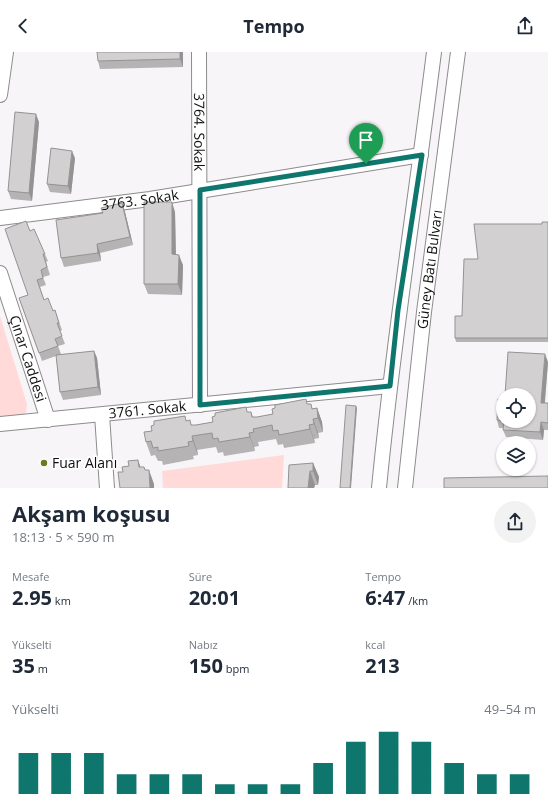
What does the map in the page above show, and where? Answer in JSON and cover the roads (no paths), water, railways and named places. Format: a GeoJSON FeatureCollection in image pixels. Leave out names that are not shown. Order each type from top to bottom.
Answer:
{"type":"FeatureCollection","features":[{"type":"Feature","properties":{"kind":"street"},"geometry":{"type":"LineString","coordinates":[[0,95],[6,52]]}},
{"type":"Feature","properties":{"kind":"street","name":"3764. Sokak"},"geometry":{"type":"LineString","coordinates":[[199,52],[200,405]]}},
{"type":"Feature","properties":{"kind":"street","name":"Güney Batı Bulvarı"},"geometry":{"type":"LineString","coordinates":[[379,488],[398,310],[422,155],[434,52]]}},
{"type":"Feature","properties":{"kind":"street","name":"Güney Batı Bulvarı"},"geometry":{"type":"LineString","coordinates":[[405,488],[424,312],[458,52]]}},
{"type":"Feature","properties":{"kind":"street","name":"3763. Sokak"},"geometry":{"type":"LineString","coordinates":[[0,218],[200,190],[422,155]]}},
{"type":"Feature","properties":{"kind":"street","name":"Çınar Caddesi"},"geometry":{"type":"LineString","coordinates":[[0,273],[48,420]]}},
{"type":"Feature","properties":{"kind":"street","name":"3761. Sokak"},"geometry":{"type":"LineString","coordinates":[[0,424],[390,386]]}},
{"type":"Feature","properties":{"kind":"street"},"geometry":{"type":"LineString","coordinates":[[102,414],[107,488]]}},
{"type":"Feature","properties":{"kind":"place","name":"Fuar Alanı"},"geometry":{"type":"Point","coordinates":[44,463]}}]}
